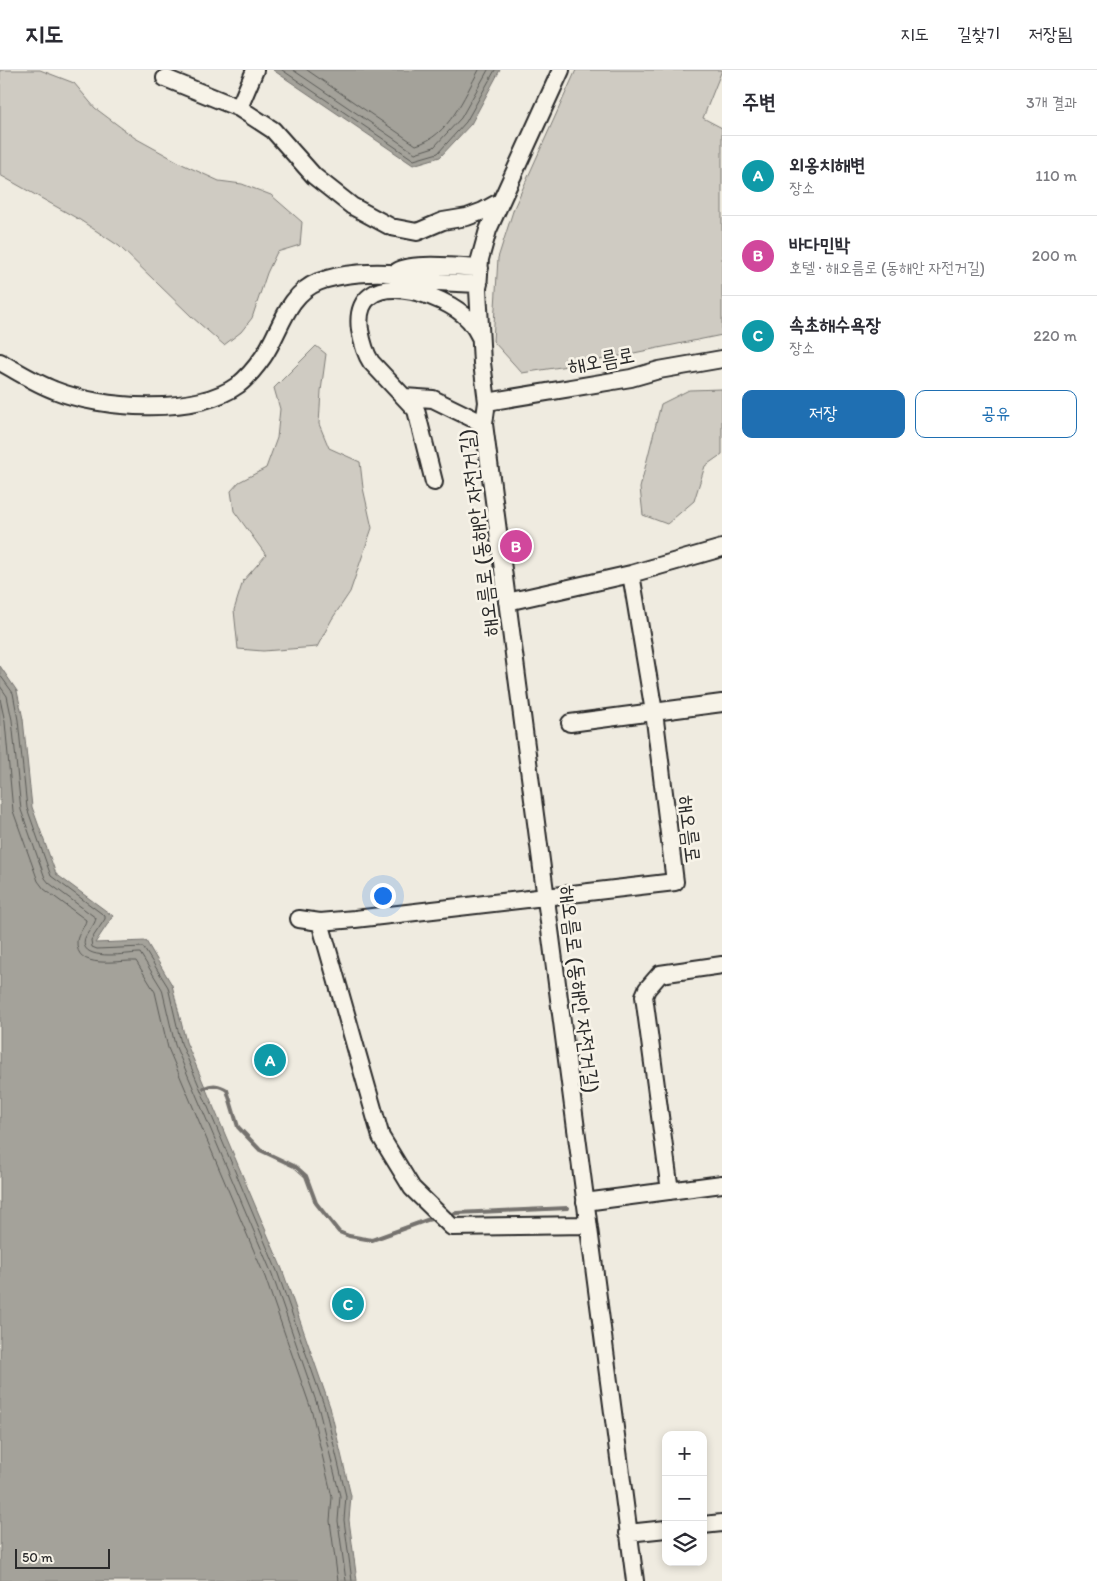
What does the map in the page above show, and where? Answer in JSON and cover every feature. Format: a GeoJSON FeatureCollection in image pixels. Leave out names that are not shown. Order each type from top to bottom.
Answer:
{"type":"FeatureCollection","features":[{"type":"Feature","properties":{"kind":"street"},"geometry":{"type":"LineString","coordinates":[[239,108],[255,70]]}},
{"type":"Feature","properties":{"kind":"street","name":"해오름로 (동해안 자전거길)"},"geometry":{"type":"LineString","coordinates":[[561,70],[500,202],[488,230],[480,259],[481,334],[487,402],[484,424],[635,1581]]}},
{"type":"Feature","properties":{"kind":"street"},"geometry":{"type":"LineString","coordinates":[[165,78],[239,108],[273,130],[293,150],[314,176],[352,206],[391,226],[417,232],[443,221],[483,212],[500,202]]}},
{"type":"Feature","properties":{"kind":"street"},"geometry":{"type":"LineString","coordinates":[[0,362],[53,390],[96,402],[120,406],[159,406],[197,401],[216,396],[236,386],[252,372],[265,354],[288,309],[298,294],[316,283],[337,276],[364,273],[405,275],[428,281],[479,276]]}},
{"type":"Feature","properties":{"kind":"street"},"geometry":{"type":"LineString","coordinates":[[392,274],[440,292],[460,302],[474,315],[481,334]]}},
{"type":"Feature","properties":{"kind":"street"},"geometry":{"type":"LineString","coordinates":[[434,482],[416,410],[367,356],[360,324],[360,314],[368,299],[382,290],[403,288],[434,298],[460,312],[470,320],[481,334]]}},
{"type":"Feature","properties":{"kind":"street","name":"해오름로"},"geometry":{"type":"LineString","coordinates":[[487,402],[631,378],[668,368],[722,359]]}},
{"type":"Feature","properties":{"kind":"street"},"geometry":{"type":"LineString","coordinates":[[404,397],[433,399],[484,424]]}},
{"type":"Feature","properties":{"kind":"street"},"geometry":{"type":"LineString","coordinates":[[507,602],[631,574],[722,548]]}},
{"type":"Feature","properties":{"kind":"street"},"geometry":{"type":"LineString","coordinates":[[631,574],[654,712]]}},
{"type":"Feature","properties":{"kind":"street"},"geometry":{"type":"LineString","coordinates":[[570,723],[722,703]]}},
{"type":"Feature","properties":{"kind":"street","name":"해오름로"},"geometry":{"type":"LineString","coordinates":[[547,898],[675,882],[654,712]]}},
{"type":"Feature","properties":{"kind":"street"},"geometry":{"type":"LineString","coordinates":[[299,919],[320,922],[547,898]]}},
{"type":"Feature","properties":{"kind":"street"},"geometry":{"type":"LineString","coordinates":[[320,922],[381,1137],[412,1188],[452,1227],[588,1226]]}},
{"type":"Feature","properties":{"kind":"street"},"geometry":{"type":"LineString","coordinates":[[670,1191],[644,996],[647,989],[660,974],[722,964]]}},
{"type":"Feature","properties":{"kind":"street"},"geometry":{"type":"LineString","coordinates":[[585,1202],[722,1184]]}},
{"type":"Feature","properties":{"kind":"street"},"geometry":{"type":"LineString","coordinates":[[628,1533],[662,1529]]}},
{"type":"Feature","properties":{"kind":"shaded area"},"geometry":{"type":"Polygon","coordinates":[[[0,70],[40,70],[74,83],[95,108],[135,138],[184,165],[219,181],[242,184],[271,195],[302,222],[300,245],[277,252],[267,273],[252,318],[241,332],[224,345],[192,317],[119,246],[80,220],[0,175],[0,70]]]}},
{"type":"Feature","properties":{"kind":"shaded area"},"geometry":{"type":"Polygon","coordinates":[[[576,70],[722,70],[703,118],[722,128],[722,335],[580,364],[522,373],[493,341],[498,258],[514,208],[576,70]]]}},
{"type":"Feature","properties":{"kind":"shaded area"},"geometry":{"type":"Polygon","coordinates":[[[316,346],[326,354],[319,424],[329,448],[360,462],[363,488],[372,528],[350,592],[332,619],[317,647],[263,651],[238,649],[234,610],[243,581],[266,555],[234,511],[231,491],[239,482],[266,468],[277,438],[280,409],[274,388],[316,346]]]}},
{"type":"Feature","properties":{"kind":"shaded area"},"geometry":{"type":"Polygon","coordinates":[[[722,389],[722,454],[705,466],[694,501],[667,524],[643,515],[640,488],[661,404],[689,390],[722,389]]]}},
{"type":"Feature","properties":{"kind":"water"},"geometry":{"type":"Polygon","coordinates":[[[273,70],[500,70],[471,124],[440,157],[413,165],[273,70]]]}},
{"type":"Feature","properties":{"kind":"water"},"geometry":{"type":"Polygon","coordinates":[[[0,666],[17,691],[23,719],[32,807],[56,874],[113,916],[95,943],[146,941],[172,985],[186,1042],[282,1269],[330,1407],[351,1496],[349,1520],[357,1581],[0,1581],[0,666]]]}},
{"type":"Feature","properties":{"kind":"waterway"},"geometry":{"type":"LineString","coordinates":[[204,1088],[216,1086],[227,1090],[238,1127],[260,1150],[296,1167],[306,1176],[316,1203],[339,1232],[349,1236],[372,1240],[436,1218]]}},
{"type":"Feature","properties":{"kind":"waterway"},"geometry":{"type":"LineString","coordinates":[[448,1215],[568,1208]]}},
{"type":"Feature","properties":{"kind":"place","name":"바다민박"},"geometry":{"type":"Point","coordinates":[516,546]}},
{"type":"Feature","properties":{"kind":"place","name":"외옹치해변"},"geometry":{"type":"Point","coordinates":[270,1060]}},
{"type":"Feature","properties":{"kind":"place","name":"속초해수욕장"},"geometry":{"type":"Point","coordinates":[348,1304]}}]}
